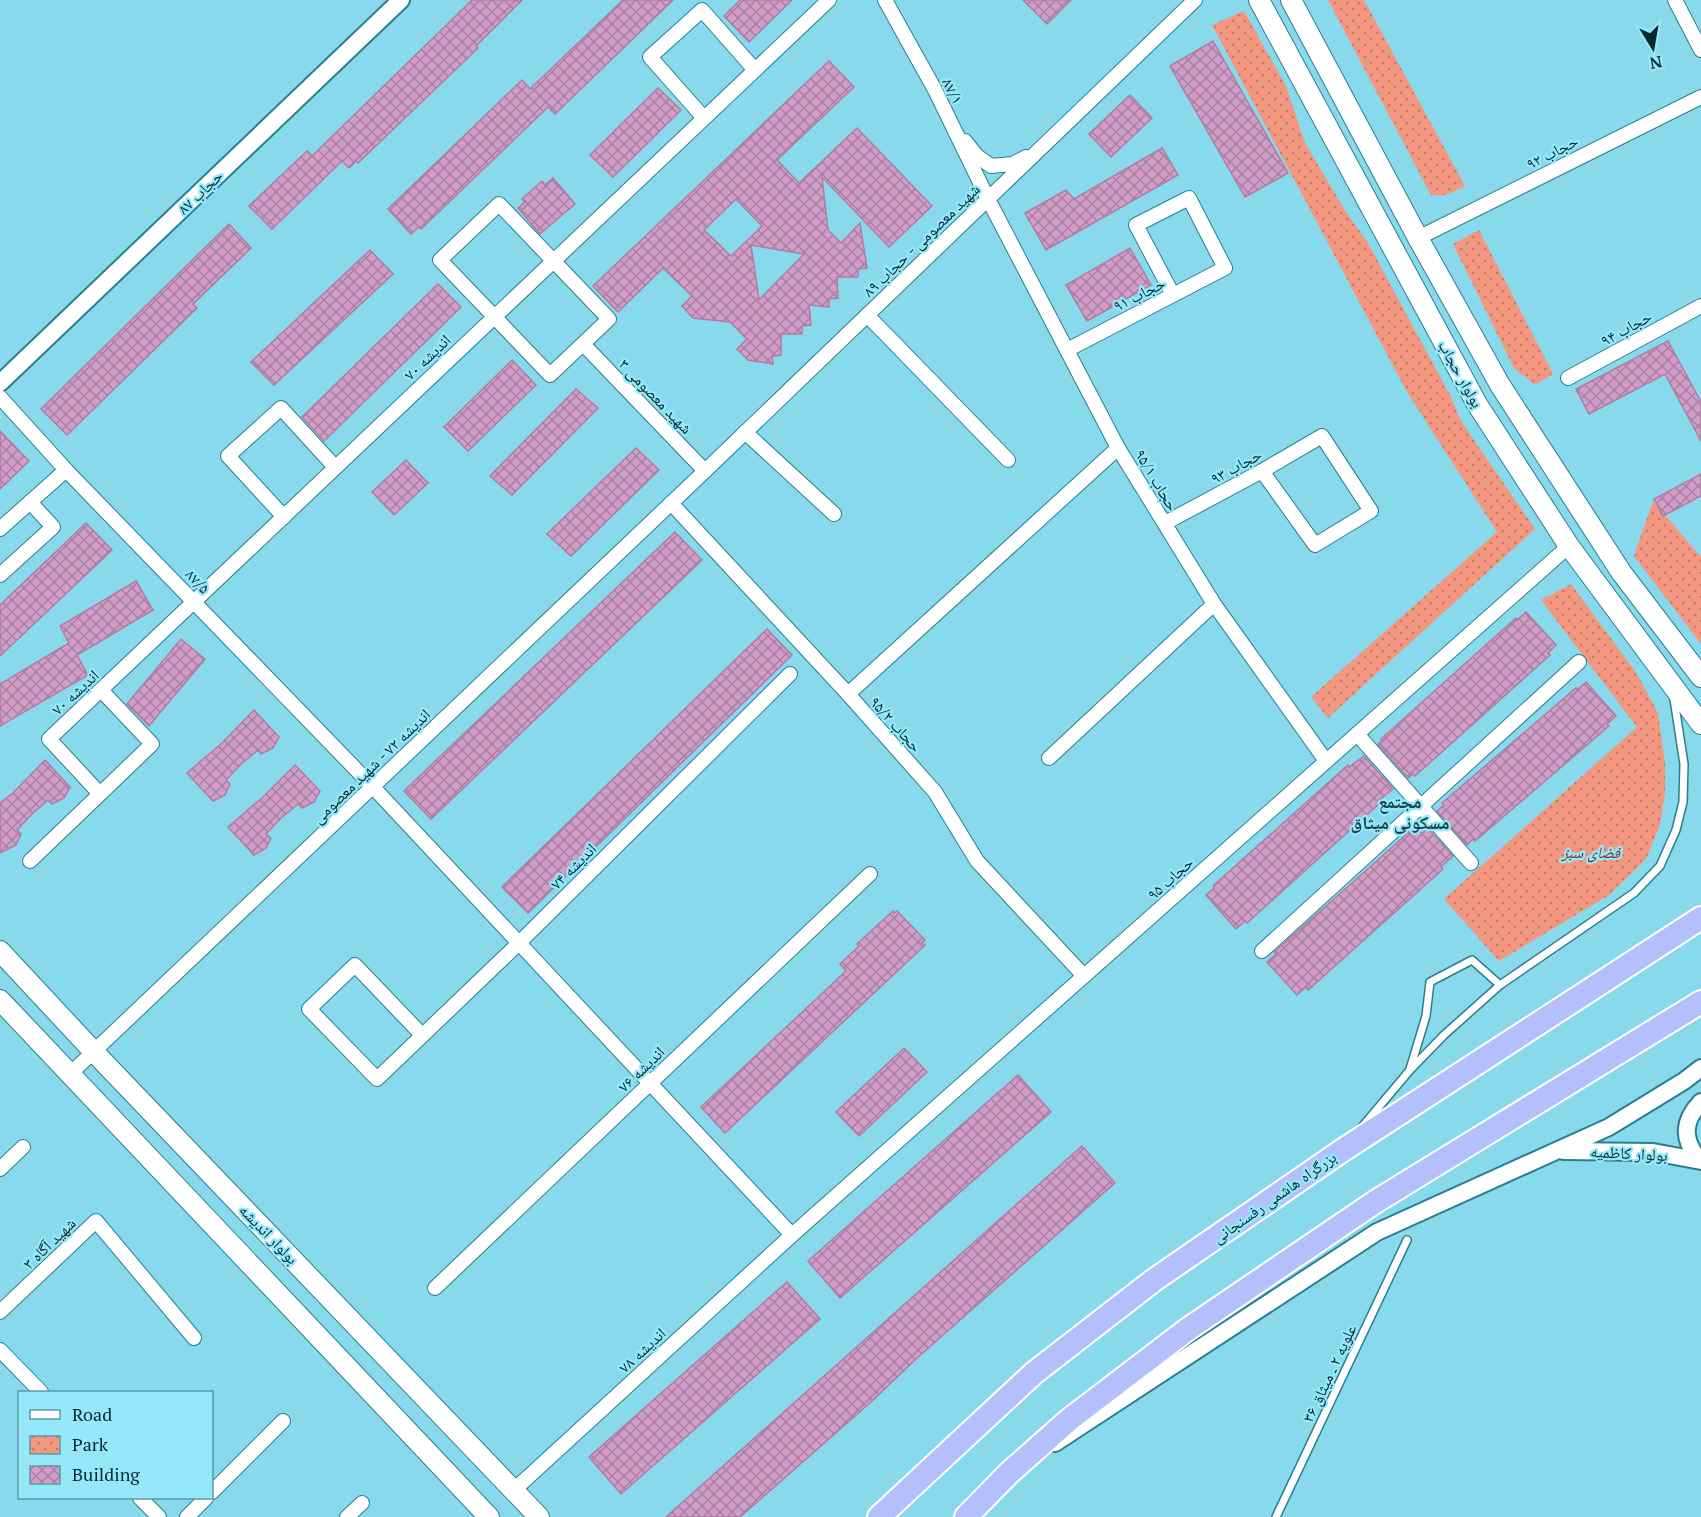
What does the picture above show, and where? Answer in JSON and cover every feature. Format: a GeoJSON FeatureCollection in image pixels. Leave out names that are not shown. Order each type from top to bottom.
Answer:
{"type":"FeatureCollection","features":[{"type":"Feature","properties":{"kind":"highway","name":"بزرگراه هاشمی رفسنجانی"},"geometry":{"type":"LineString","coordinates":[[879,1517],[1034,1373],[1154,1280],[1342,1149],[1697,917]]}},
{"type":"Feature","properties":{"kind":"highway"},"geometry":{"type":"LineString","coordinates":[[966,1517],[1009,1473],[1070,1419],[1188,1329],[1365,1208],[1492,1128],[1701,1002]]}},
{"type":"Feature","properties":{"kind":"main road","name":"بولوار حجاب"},"geometry":{"type":"LineString","coordinates":[[1259,0],[1477,404],[1569,546],[1701,724]]}},
{"type":"Feature","properties":{"kind":"main road","name":"بولوار حجاب"},"geometry":{"type":"LineString","coordinates":[[1291,0],[1418,238],[1506,395],[1621,572],[1701,677]]}},
{"type":"Feature","properties":{"kind":"main road","name":"بولوار اندیشه"},"geometry":{"type":"LineString","coordinates":[[0,951],[539,1517]]}},
{"type":"Feature","properties":{"kind":"main road"},"geometry":{"type":"LineString","coordinates":[[0,1000],[486,1516]]}},
{"type":"Feature","properties":{"kind":"street","name":"حجاب ۸۷"},"geometry":{"type":"LineString","coordinates":[[0,383],[401,0]]}},
{"type":"Feature","properties":{"kind":"street","name":"اندیشه ۷۰"},"geometry":{"type":"LineString","coordinates":[[100,794],[49,739],[829,0]]}},
{"type":"Feature","properties":{"kind":"street","name":"۸۷/۱"},"geometry":{"type":"LineString","coordinates":[[885,0],[935,90],[987,199]]}},
{"type":"Feature","properties":{"kind":"street","name":"شهید معصومی - حجاب ۸۹"},"geometry":{"type":"LineString","coordinates":[[671,503],[1195,0]]}},
{"type":"Feature","properties":{"kind":"street"},"geometry":{"type":"LineString","coordinates":[[1675,0],[1701,50]]}},
{"type":"Feature","properties":{"kind":"street"},"geometry":{"type":"LineString","coordinates":[[704,118],[650,57],[702,10],[755,70]]}},
{"type":"Feature","properties":{"kind":"street","name":"حجاب ۹۲"},"geometry":{"type":"LineString","coordinates":[[1418,238],[1701,97]]}},
{"type":"Feature","properties":{"kind":"street"},"geometry":{"type":"LineString","coordinates":[[952,127],[977,156],[991,166],[1013,164],[1039,150]]}},
{"type":"Feature","properties":{"kind":"street","name":"حجاب ۹۱"},"geometry":{"type":"LineString","coordinates":[[1067,350],[1173,295],[1225,268],[1189,198],[1136,225],[1173,295]]}},
{"type":"Feature","properties":{"kind":"street","name":"حجاب ۹۵/۱"},"geometry":{"type":"LineString","coordinates":[[987,199],[1119,448],[1214,604],[1326,761]]}},
{"type":"Feature","properties":{"kind":"street"},"geometry":{"type":"LineString","coordinates":[[499,204],[553,260],[609,319],[550,375],[440,260],[499,204]]}},
{"type":"Feature","properties":{"kind":"street","name":"حجاب ۹۴"},"geometry":{"type":"LineString","coordinates":[[1568,378],[1701,306]]}},
{"type":"Feature","properties":{"kind":"street"},"geometry":{"type":"LineString","coordinates":[[867,315],[1008,460]]}},
{"type":"Feature","properties":{"kind":"street","name":"شهید معصومی ۳"},"geometry":{"type":"LineString","coordinates":[[583,344],[705,471]]}},
{"type":"Feature","properties":{"kind":"street","name":"۸۷/۵"},"geometry":{"type":"LineString","coordinates":[[0,397],[66,470],[373,787],[792,1235]]}},
{"type":"Feature","properties":{"kind":"street"},"geometry":{"type":"LineString","coordinates":[[284,517],[228,456],[281,408],[335,467]]}},
{"type":"Feature","properties":{"kind":"street"},"geometry":{"type":"LineString","coordinates":[[745,432],[834,514]]}},
{"type":"Feature","properties":{"kind":"street","name":"حجاب ۹۳"},"geometry":{"type":"LineString","coordinates":[[1165,523],[1322,436],[1371,511],[1315,545],[1262,471]]}},
{"type":"Feature","properties":{"kind":"street"},"geometry":{"type":"LineString","coordinates":[[848,694],[1119,448]]}},
{"type":"Feature","properties":{"kind":"street"},"geometry":{"type":"LineString","coordinates":[[0,529],[66,470]]}},
{"type":"Feature","properties":{"kind":"street"},"geometry":{"type":"LineString","coordinates":[[0,575],[53,527],[30,502]]}},
{"type":"Feature","properties":{"kind":"street","name":"حجاب ۹۵/۲"},"geometry":{"type":"LineString","coordinates":[[671,503],[848,694],[934,792],[976,861],[1084,976]]}},
{"type":"Feature","properties":{"kind":"street","name":"اندیشه ۷۲ - شهید معصومی"},"geometry":{"type":"LineString","coordinates":[[69,1075],[671,503]]}},
{"type":"Feature","properties":{"kind":"street","name":"حجاب ۹۵"},"geometry":{"type":"LineString","coordinates":[[792,1235],[1569,546]]}},
{"type":"Feature","properties":{"kind":"street"},"geometry":{"type":"LineString","coordinates":[[1049,758],[1214,604]]}},
{"type":"Feature","properties":{"kind":"street"},"geometry":{"type":"LineString","coordinates":[[1262,951],[1579,662]]}},
{"type":"Feature","properties":{"kind":"street","name":"اندیشه ۷۴"},"geometry":{"type":"LineString","coordinates":[[422,1035],[355,965],[309,1009],[376,1079],[519,943],[790,674]]}},
{"type":"Feature","properties":{"kind":"street"},"geometry":{"type":"LineString","coordinates":[[30,861],[152,744],[101,690]]}},
{"type":"Feature","properties":{"kind":"street"},"geometry":{"type":"LineString","coordinates":[[1357,734],[1471,863]]}},
{"type":"Feature","properties":{"kind":"street","name":"اندیشه ۷۶"},"geometry":{"type":"LineString","coordinates":[[435,1288],[870,874]]}},
{"type":"Feature","properties":{"kind":"street"},"geometry":{"type":"LineString","coordinates":[[1009,1473],[1377,1232],[1609,1127],[1701,1068]]}},
{"type":"Feature","properties":{"kind":"street"},"geometry":{"type":"LineString","coordinates":[[1700,1160],[1690,1149],[1686,1137],[1687,1124],[1692,1112],[1701,1102]]}},
{"type":"Feature","properties":{"kind":"street"},"geometry":{"type":"LineString","coordinates":[[0,1169],[23,1148]]}},
{"type":"Feature","properties":{"kind":"street","name":"بولوار کاظمیه"},"geometry":{"type":"LineString","coordinates":[[1556,1151],[1653,1152],[1700,1160]]}},
{"type":"Feature","properties":{"kind":"street","name":"شهید آگاه ۳"},"geometry":{"type":"LineString","coordinates":[[0,1312],[96,1221],[194,1338]]}},
{"type":"Feature","properties":{"kind":"street","name":"اندیشه ۷۸"},"geometry":{"type":"LineString","coordinates":[[514,1490],[792,1235]]}},
{"type":"Feature","properties":{"kind":"street"},"geometry":{"type":"LineString","coordinates":[[0,1350],[40,1391]]}},
{"type":"Feature","properties":{"kind":"street"},"geometry":{"type":"LineString","coordinates":[[213,1491],[283,1421]]}},
{"type":"Feature","properties":{"kind":"street"},"geometry":{"type":"LineString","coordinates":[[143,1499],[159,1517]]}},
{"type":"Feature","properties":{"kind":"street"},"geometry":{"type":"LineString","coordinates":[[187,1517],[204,1499]]}},
{"type":"Feature","properties":{"kind":"street"},"geometry":{"type":"LineString","coordinates":[[347,1517],[362,1503]]}},
{"type":"Feature","properties":{"kind":"lane"},"geometry":{"type":"LineString","coordinates":[[1342,1149],[1410,1070],[1444,1035],[1500,985],[1634,893],[1660,866],[1676,830],[1683,802],[1684,764],[1672,684]]}},
{"type":"Feature","properties":{"kind":"lane"},"geometry":{"type":"LineString","coordinates":[[1410,1070],[1426,1016],[1430,982],[1472,960],[1500,985]]}},
{"type":"Feature","properties":{"kind":"lane","name":"علویه ۲ ـ میثاق ۳۶"},"geometry":{"type":"LineString","coordinates":[[1276,1517],[1407,1239]]}},
{"type":"Feature","properties":{"kind":"green space"},"geometry":{"type":"Polygon","coordinates":[[[1328,0],[1364,0],[1465,186],[1446,195],[1431,195],[1328,0]]]}},
{"type":"Feature","properties":{"kind":"green space"},"geometry":{"type":"Polygon","coordinates":[[[1244,11],[1286,86],[1305,143],[1346,212],[1368,243],[1451,397],[1461,421],[1535,529],[1328,718],[1311,697],[1497,532],[1407,392],[1212,25],[1244,11]]]}},
{"type":"Feature","properties":{"kind":"green space"},"geometry":{"type":"Polygon","coordinates":[[[1479,230],[1553,374],[1535,385],[1514,368],[1453,244],[1479,230]]]}},
{"type":"Feature","properties":{"kind":"green space"},"geometry":{"type":"Polygon","coordinates":[[[1653,501],[1701,557],[1701,644],[1634,556],[1653,501]]]}},
{"type":"Feature","properties":{"kind":"green space","name":"فضای سبز"},"geometry":{"type":"Polygon","coordinates":[[[1571,584],[1637,674],[1658,713],[1665,763],[1665,794],[1660,825],[1646,859],[1609,895],[1499,961],[1444,899],[1637,727],[1541,600],[1571,584]]]}},
{"type":"Feature","properties":{"kind":"building"},"geometry":{"type":"Polygon","coordinates":[[[472,0],[522,0],[476,46],[478,48],[358,163],[356,161],[349,168],[342,161],[272,229],[249,206],[307,151],[312,156],[472,0]]]}},
{"type":"Feature","properties":{"kind":"building"},"geometry":{"type":"Polygon","coordinates":[[[623,0],[673,0],[555,114],[548,107],[421,229],[419,227],[411,234],[388,209],[522,80],[530,89],[623,0]]]}},
{"type":"Feature","properties":{"kind":"building"},"geometry":{"type":"Polygon","coordinates":[[[740,0],[792,0],[749,42],[724,16],[740,0]]]}},
{"type":"Feature","properties":{"kind":"building"},"geometry":{"type":"Polygon","coordinates":[[[1023,0],[1071,0],[1047,24],[1023,0]]]}},
{"type":"Feature","properties":{"kind":"building"},"geometry":{"type":"Polygon","coordinates":[[[1213,41],[1288,173],[1245,197],[1170,66],[1213,41]]]}},
{"type":"Feature","properties":{"kind":"building"},"geometry":{"type":"Polygon","coordinates":[[[829,61],[854,87],[777,160],[799,183],[857,128],[932,206],[889,247],[822,177],[828,230],[841,243],[860,223],[867,268],[858,269],[858,277],[837,277],[838,298],[829,299],[829,307],[809,305],[811,325],[802,326],[802,334],[781,334],[781,355],[772,356],[773,364],[748,360],[737,349],[747,339],[730,322],[693,318],[682,306],[692,296],[663,268],[618,312],[593,286],[829,61]],[[736,199],[704,230],[731,256],[762,226],[736,199]],[[751,245],[759,300],[804,254],[751,245]]]}},
{"type":"Feature","properties":{"kind":"building"},"geometry":{"type":"Polygon","coordinates":[[[658,88],[681,110],[613,177],[590,155],[658,88]]]}},
{"type":"Feature","properties":{"kind":"building"},"geometry":{"type":"Polygon","coordinates":[[[1130,95],[1152,118],[1111,157],[1089,134],[1130,95]]]}},
{"type":"Feature","properties":{"kind":"building"},"geometry":{"type":"Polygon","coordinates":[[[1162,148],[1178,175],[1046,250],[1025,213],[1066,190],[1074,199],[1162,148]]]}},
{"type":"Feature","properties":{"kind":"building"},"geometry":{"type":"Polygon","coordinates":[[[553,178],[575,204],[540,234],[518,208],[525,202],[522,199],[542,181],[545,185],[553,178]]]}},
{"type":"Feature","properties":{"kind":"building"},"geometry":{"type":"Polygon","coordinates":[[[229,224],[251,248],[193,304],[197,308],[67,435],[41,409],[229,224]]]}},
{"type":"Feature","properties":{"kind":"building"},"geometry":{"type":"Polygon","coordinates":[[[1130,248],[1151,285],[1087,321],[1066,285],[1130,248]]]}},
{"type":"Feature","properties":{"kind":"building"},"geometry":{"type":"Polygon","coordinates":[[[370,250],[393,274],[274,385],[251,362],[370,250]]]}},
{"type":"Feature","properties":{"kind":"building"},"geometry":{"type":"Polygon","coordinates":[[[438,284],[461,307],[324,441],[302,417],[438,284]]]}},
{"type":"Feature","properties":{"kind":"building"},"geometry":{"type":"Polygon","coordinates":[[[1668,341],[1701,402],[1701,441],[1665,374],[1589,414],[1576,389],[1668,341]]]}},
{"type":"Feature","properties":{"kind":"building"},"geometry":{"type":"Polygon","coordinates":[[[512,360],[536,385],[468,451],[444,427],[512,360]]]}},
{"type":"Feature","properties":{"kind":"building"},"geometry":{"type":"Polygon","coordinates":[[[576,389],[598,408],[512,495],[490,476],[576,389]]]}},
{"type":"Feature","properties":{"kind":"building"},"geometry":{"type":"Polygon","coordinates":[[[0,431],[29,461],[0,489],[0,431]]]}},
{"type":"Feature","properties":{"kind":"building"},"geometry":{"type":"Polygon","coordinates":[[[636,448],[659,470],[571,556],[547,534],[636,448]]]}},
{"type":"Feature","properties":{"kind":"building"},"geometry":{"type":"Polygon","coordinates":[[[406,460],[428,483],[394,515],[372,492],[406,460]]]}},
{"type":"Feature","properties":{"kind":"building"},"geometry":{"type":"Polygon","coordinates":[[[1701,474],[1701,496],[1663,516],[1654,499],[1701,474]]]}},
{"type":"Feature","properties":{"kind":"building"},"geometry":{"type":"Polygon","coordinates":[[[86,523],[112,550],[0,656],[0,605],[86,523]]]}},
{"type":"Feature","properties":{"kind":"building"},"geometry":{"type":"Polygon","coordinates":[[[675,532],[702,560],[431,819],[404,791],[675,532]]]}},
{"type":"Feature","properties":{"kind":"building"},"geometry":{"type":"Polygon","coordinates":[[[136,581],[153,610],[77,655],[88,675],[0,726],[0,684],[69,643],[60,626],[136,581]]]}},
{"type":"Feature","properties":{"kind":"building"},"geometry":{"type":"Polygon","coordinates":[[[1526,612],[1556,645],[1548,653],[1550,655],[1415,776],[1413,774],[1408,778],[1378,744],[1383,740],[1381,739],[1516,618],[1517,620],[1526,612]]]}},
{"type":"Feature","properties":{"kind":"building"},"geometry":{"type":"Polygon","coordinates":[[[767,629],[792,655],[528,913],[502,887],[767,629]]]}},
{"type":"Feature","properties":{"kind":"building"},"geometry":{"type":"Polygon","coordinates":[[[181,639],[205,659],[149,726],[127,704],[181,639]]]}},
{"type":"Feature","properties":{"kind":"building"},"geometry":{"type":"Polygon","coordinates":[[[1586,682],[1616,716],[1607,724],[1609,726],[1475,841],[1473,839],[1467,845],[1437,811],[1444,805],[1442,803],[1576,688],[1577,690],[1586,682]]]}},
{"type":"Feature","properties":{"kind":"building"},"geometry":{"type":"Polygon","coordinates":[[[254,710],[279,737],[273,748],[261,754],[258,750],[241,764],[226,780],[230,784],[225,795],[213,801],[187,773],[222,743],[254,710]]]}},
{"type":"Feature","properties":{"kind":"building"},"geometry":{"type":"Polygon","coordinates":[[[1364,756],[1393,789],[1247,923],[1245,921],[1236,929],[1206,895],[1214,888],[1213,886],[1348,765],[1349,767],[1364,756]]]}},
{"type":"Feature","properties":{"kind":"building"},"geometry":{"type":"Polygon","coordinates":[[[45,760],[70,787],[64,798],[52,804],[48,800],[32,814],[17,830],[21,834],[16,845],[0,853],[0,803],[45,760]]]}},
{"type":"Feature","properties":{"kind":"building"},"geometry":{"type":"Polygon","coordinates":[[[295,765],[320,791],[314,802],[302,808],[298,804],[281,818],[266,834],[271,838],[266,848],[254,855],[228,827],[295,765]]]}},
{"type":"Feature","properties":{"kind":"building"},"geometry":{"type":"Polygon","coordinates":[[[1423,823],[1453,856],[1441,867],[1443,869],[1308,990],[1306,987],[1297,995],[1267,962],[1276,954],[1274,952],[1409,832],[1411,833],[1423,823]]]}},
{"type":"Feature","properties":{"kind":"building"},"geometry":{"type":"Polygon","coordinates":[[[893,911],[894,913],[897,911],[925,940],[922,943],[925,945],[725,1133],[701,1107],[846,971],[840,964],[859,946],[857,944],[893,911]]]}},
{"type":"Feature","properties":{"kind":"building"},"geometry":{"type":"Polygon","coordinates":[[[904,1048],[927,1072],[859,1136],[836,1112],[904,1048]]]}},
{"type":"Feature","properties":{"kind":"building"},"geometry":{"type":"Polygon","coordinates":[[[1018,1075],[1051,1112],[840,1298],[808,1261],[1018,1075]]]}},
{"type":"Feature","properties":{"kind":"building"},"geometry":{"type":"Polygon","coordinates":[[[1082,1146],[1115,1183],[917,1358],[872,1401],[740,1517],[666,1517],[1082,1146]]]}},
{"type":"Feature","properties":{"kind":"building"},"geometry":{"type":"Polygon","coordinates":[[[787,1282],[820,1319],[621,1494],[589,1457],[787,1282]]]}},
{"type":"Feature","properties":{"kind":"district","name":"مجتمع مسکونی میثاق"},"geometry":{"type":"Point","coordinates":[1400,812]}}]}
